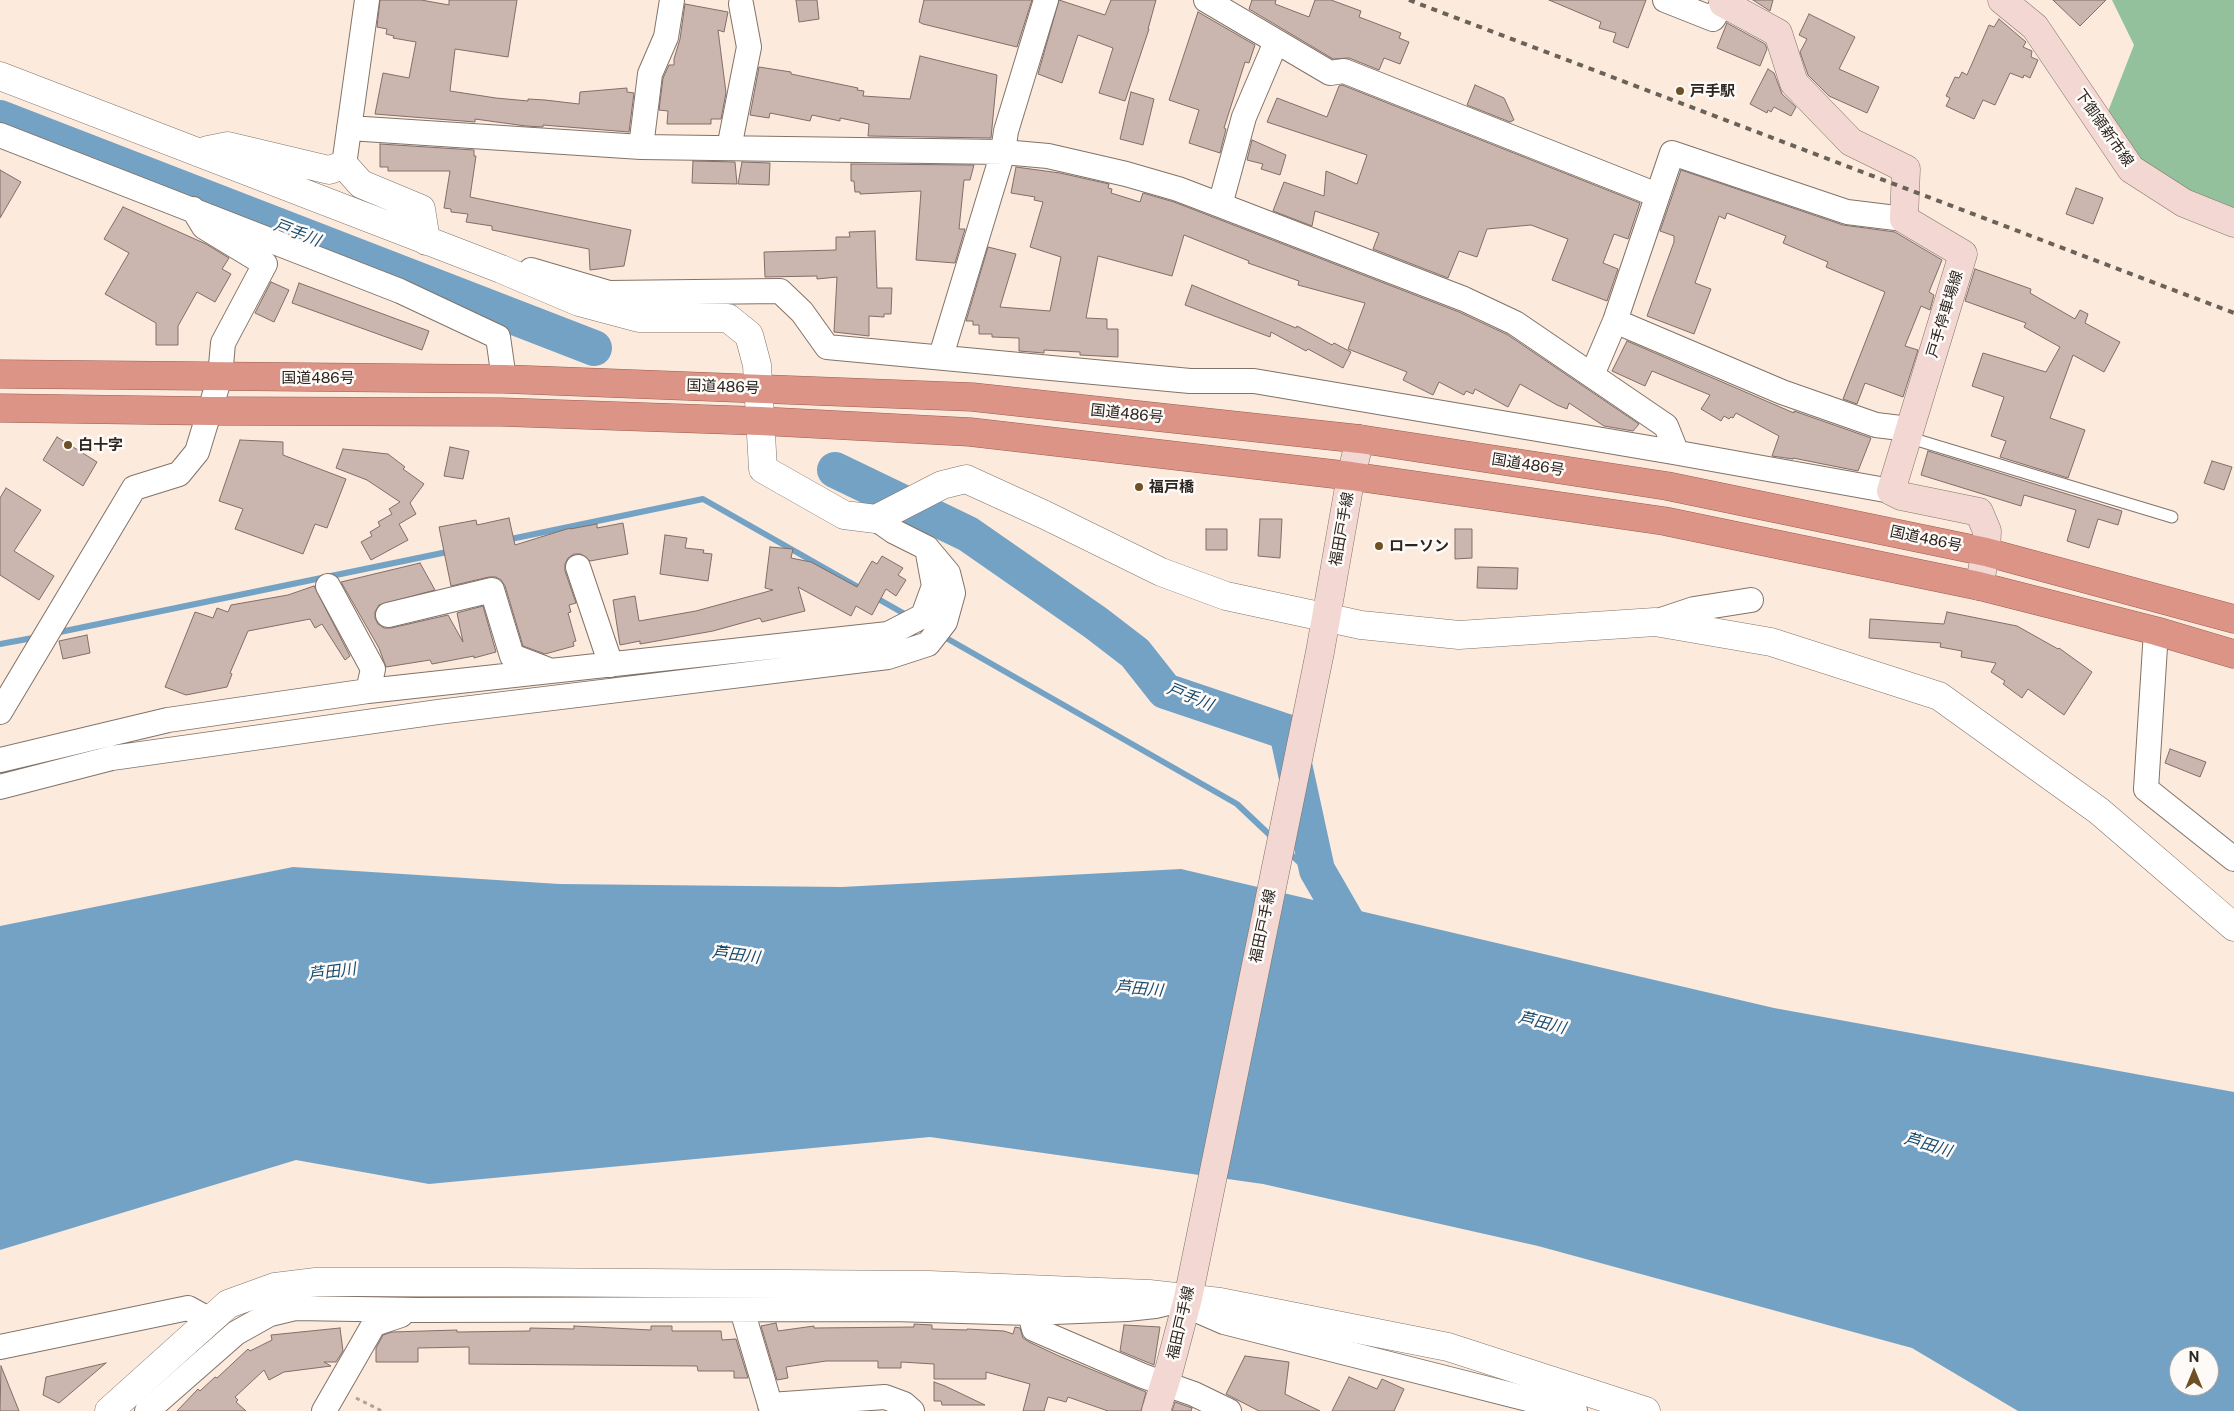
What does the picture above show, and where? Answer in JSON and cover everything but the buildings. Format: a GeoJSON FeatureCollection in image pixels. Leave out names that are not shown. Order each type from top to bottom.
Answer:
{"type":"FeatureCollection","features":[{"type":"Feature","properties":{"kind":"highway","name":"国道486号"},"geometry":{"type":"LineString","coordinates":[[0,374],[504,379],[972,397],[1360,439],[1667,486],[1986,552],[2234,620]]}},
{"type":"Feature","properties":{"kind":"highway"},"geometry":{"type":"LineString","coordinates":[[0,408],[501,412],[760,421],[970,432],[1351,476],[1664,521],[1979,586],[2156,631],[2234,654]]}},
{"type":"Feature","properties":{"kind":"main road","name":"下御領新市線"},"geometry":{"type":"LineString","coordinates":[[2002,0],[2035,27],[2131,169],[2184,203],[2234,223]]}},
{"type":"Feature","properties":{"kind":"main road"},"geometry":{"type":"LineString","coordinates":[[1724,2],[1778,33],[1794,83],[1851,142],[1906,169],[1904,219]]}},
{"type":"Feature","properties":{"kind":"main road","name":"戸手停車場線"},"geometry":{"type":"LineString","coordinates":[[1891,491],[1963,254],[1904,219]]}},
{"type":"Feature","properties":{"kind":"main road","name":"福田戸手線"},"geometry":{"type":"LineString","coordinates":[[1156,1411],[1165,1384],[1188,1293],[1320,652],[1351,476],[1360,439]]}},
{"type":"Feature","properties":{"kind":"main road"},"geometry":{"type":"LineString","coordinates":[[1891,491],[1902,496],[1979,512],[1987,531],[1986,552],[1979,586]]}},
{"type":"Feature","properties":{"kind":"street"},"geometry":{"type":"LineString","coordinates":[[344,166],[367,0]]}},
{"type":"Feature","properties":{"kind":"street"},"geometry":{"type":"LineString","coordinates":[[641,147],[650,74],[666,37],[672,0]]}},
{"type":"Feature","properties":{"kind":"street"},"geometry":{"type":"LineString","coordinates":[[941,356],[1003,152],[1006,131],[1046,0]]}},
{"type":"Feature","properties":{"kind":"street"},"geometry":{"type":"LineString","coordinates":[[1206,0],[1330,74],[1344,72],[1657,195]]}},
{"type":"Feature","properties":{"kind":"street"},"geometry":{"type":"LineString","coordinates":[[1666,0],[1713,19],[1724,2]]}},
{"type":"Feature","properties":{"kind":"street"},"geometry":{"type":"LineString","coordinates":[[729,148],[749,47],[742,4]]}},
{"type":"Feature","properties":{"kind":"street"},"geometry":{"type":"LineString","coordinates":[[1220,205],[1244,117],[1276,42]]}},
{"type":"Feature","properties":{"kind":"street"},"geometry":{"type":"LineString","coordinates":[[0,76],[196,152],[544,275],[609,293],[780,291],[802,312],[828,347],[941,356],[1190,381],[1254,381],[1891,491]]}},
{"type":"Feature","properties":{"kind":"street"},"geometry":{"type":"LineString","coordinates":[[349,128],[641,147],[1003,152],[1048,156],[1126,174],[1178,189],[1220,205],[1473,303],[1515,323],[1666,426],[1674,446],[1673,452]]}},
{"type":"Feature","properties":{"kind":"street"},"geometry":{"type":"LineString","coordinates":[[0,135],[400,291],[498,337],[504,379]]}},
{"type":"Feature","properties":{"kind":"street"},"geometry":{"type":"LineString","coordinates":[[196,152],[228,146],[329,170],[344,166]]}},
{"type":"Feature","properties":{"kind":"street"},"geometry":{"type":"LineString","coordinates":[[1592,375],[1615,321],[1672,153],[1846,212],[1904,219]]}},
{"type":"Feature","properties":{"kind":"street"},"geometry":{"type":"LineString","coordinates":[[344,166],[361,184],[421,209],[425,233]]}},
{"type":"Feature","properties":{"kind":"street"},"geometry":{"type":"LineString","coordinates":[[0,712],[134,488],[179,474],[197,452],[220,377],[223,342],[265,264],[204,227],[193,209]]}},
{"type":"Feature","properties":{"kind":"street"},"geometry":{"type":"LineString","coordinates":[[0,787],[112,758],[438,712],[888,657],[928,644],[945,622],[953,593],[948,573],[927,548],[894,531],[876,519],[844,515],[763,469],[757,366],[749,334],[728,318],[639,318],[579,302],[425,233]]}},
{"type":"Feature","properties":{"kind":"street"},"geometry":{"type":"LineString","coordinates":[[1615,321],[1782,392],[1876,425],[1908,433]]}},
{"type":"Feature","properties":{"kind":"street"},"geometry":{"type":"LineString","coordinates":[[876,519],[942,485],[966,479],[1045,515],[1161,572],[1226,596],[1325,618],[1361,625],[1459,635],[1655,622],[1771,642],[1939,696],[2099,811],[2234,927]]}},
{"type":"Feature","properties":{"kind":"street"},"geometry":{"type":"LineString","coordinates":[[0,760],[168,720],[368,691],[888,634],[923,616],[934,586],[927,548]]}},
{"type":"Feature","properties":{"kind":"street"},"geometry":{"type":"LineString","coordinates":[[578,568],[611,665]]}},
{"type":"Feature","properties":{"kind":"street"},"geometry":{"type":"LineString","coordinates":[[328,586],[373,670],[368,691]]}},
{"type":"Feature","properties":{"kind":"street"},"geometry":{"type":"LineString","coordinates":[[388,615],[492,590],[512,656],[553,671]]}},
{"type":"Feature","properties":{"kind":"street"},"geometry":{"type":"LineString","coordinates":[[1655,622],[1694,609],[1751,600]]}},
{"type":"Feature","properties":{"kind":"street"},"geometry":{"type":"LineString","coordinates":[[2156,631],[2146,789],[2234,859]]}},
{"type":"Feature","properties":{"kind":"street"},"geometry":{"type":"LineString","coordinates":[[109,1411],[228,1304],[276,1287],[316,1282],[929,1285],[1148,1294],[1188,1293],[1220,1302],[1448,1346],[1646,1411]]}},
{"type":"Feature","properties":{"kind":"street"},"geometry":{"type":"LineString","coordinates":[[147,1411],[236,1333],[270,1314],[295,1308],[417,1310],[893,1309],[1030,1313],[1155,1306],[1188,1293]]}},
{"type":"Feature","properties":{"kind":"street"},"geometry":{"type":"LineString","coordinates":[[1188,1293],[1200,1312],[1224,1322],[1575,1411]]}},
{"type":"Feature","properties":{"kind":"street"},"geometry":{"type":"LineString","coordinates":[[0,1347],[188,1308],[210,1320]]}},
{"type":"Feature","properties":{"kind":"street"},"geometry":{"type":"LineString","coordinates":[[324,1411],[335,1388],[374,1324],[417,1310]]}},
{"type":"Feature","properties":{"kind":"street"},"geometry":{"type":"LineString","coordinates":[[742,1310],[771,1408],[885,1397],[904,1404],[912,1411]]}},
{"type":"Feature","properties":{"kind":"street"},"geometry":{"type":"LineString","coordinates":[[1030,1313],[1034,1329],[1142,1376],[1194,1394],[1230,1411]]}},
{"type":"Feature","properties":{"kind":"lane"},"geometry":{"type":"LineString","coordinates":[[1908,433],[2172,517]]}},
{"type":"Feature","properties":{"kind":"path"},"geometry":{"type":"LineString","coordinates":[[335,1388],[382,1411]]}},
{"type":"Feature","properties":{"kind":"green space"},"geometry":{"type":"Polygon","coordinates":[[[2112,0],[2234,0],[2234,216],[2152,174],[2107,114],[2134,45],[2112,0]]]}},
{"type":"Feature","properties":{"kind":"water","name":"芦田川"},"geometry":{"type":"Polygon","coordinates":[[[293,867],[559,884],[842,887],[1181,869],[1774,1008],[2234,1092],[2234,1411],[2018,1411],[1912,1348],[1538,1246],[1263,1184],[930,1137],[429,1184],[296,1160],[0,1250],[0,926],[293,867]]]}},
{"type":"Feature","properties":{"kind":"waterway","name":"戸手川"},"geometry":{"type":"LineString","coordinates":[[0,118],[594,348]]}},
{"type":"Feature","properties":{"kind":"waterway","name":"戸手川"},"geometry":{"type":"LineString","coordinates":[[835,470],[968,534],[1096,623],[1135,653],[1165,691],[1287,732],[1317,870],[1362,948]]}},
{"type":"Feature","properties":{"kind":"waterway"},"geometry":{"type":"LineString","coordinates":[[506,540],[703,499],[865,591]]}},
{"type":"Feature","properties":{"kind":"waterway"},"geometry":{"type":"LineString","coordinates":[[55,633],[452,551]]}},
{"type":"Feature","properties":{"kind":"waterway"},"geometry":{"type":"LineString","coordinates":[[873,596],[910,617]]}},
{"type":"Feature","properties":{"kind":"waterway"},"geometry":{"type":"LineString","coordinates":[[941,635],[1237,804],[1274,839]]}},
{"type":"Feature","properties":{"kind":"waterway"},"geometry":{"type":"LineString","coordinates":[[0,644],[38,637]]}},
{"type":"Feature","properties":{"kind":"waterway"},"geometry":{"type":"LineString","coordinates":[[1287,851],[1309,871],[1335,911]]}},
{"type":"Feature","properties":{"kind":"railway"},"geometry":{"type":"LineString","coordinates":[[1409,0],[2234,313]]}},
{"type":"Feature","properties":{"kind":"place","name":"戸手駅"},"geometry":{"type":"Point","coordinates":[1680,91]}},
{"type":"Feature","properties":{"kind":"place","name":"白十字"},"geometry":{"type":"Point","coordinates":[68,445]}},
{"type":"Feature","properties":{"kind":"place","name":"福戸橋"},"geometry":{"type":"Point","coordinates":[1139,487]}},
{"type":"Feature","properties":{"kind":"place","name":"ローソン"},"geometry":{"type":"Point","coordinates":[1379,546]}}]}
